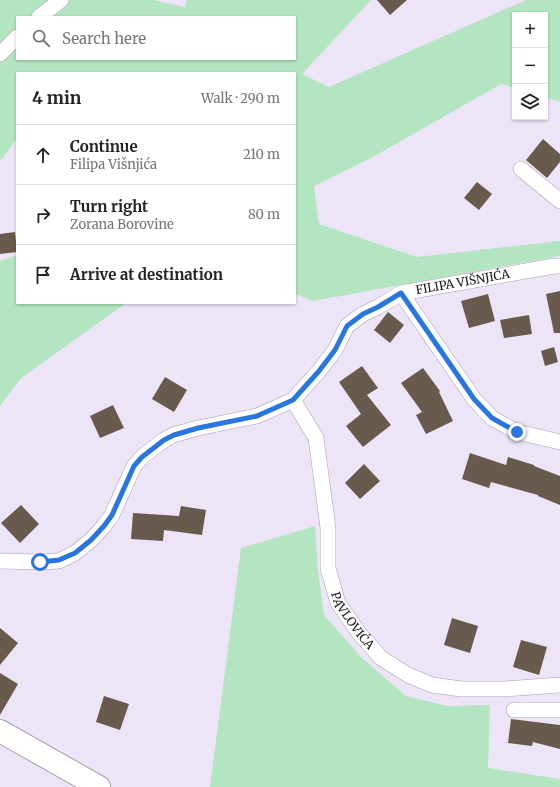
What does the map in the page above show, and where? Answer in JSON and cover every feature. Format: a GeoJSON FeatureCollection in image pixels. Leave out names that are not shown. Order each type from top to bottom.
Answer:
{"type":"FeatureCollection","features":[{"type":"Feature","properties":{"kind":"main road"},"geometry":{"type":"LineString","coordinates":[[0,731],[99,787]]}},
{"type":"Feature","properties":{"kind":"street"},"geometry":{"type":"LineString","coordinates":[[40,16],[61,0]]}},
{"type":"Feature","properties":{"kind":"street"},"geometry":{"type":"LineString","coordinates":[[0,54],[16,38]]}},
{"type":"Feature","properties":{"kind":"street"},"geometry":{"type":"LineString","coordinates":[[521,169],[560,201]]}},
{"type":"Feature","properties":{"kind":"street","name":"FILIPA VIŠNJIĆA"},"geometry":{"type":"LineString","coordinates":[[0,560],[40,562],[59,560],[75,553],[91,540],[112,515],[134,466],[142,457],[164,440],[174,435],[198,428],[257,416],[293,400],[319,371],[335,350],[347,326],[363,314],[401,293],[560,266]]}},
{"type":"Feature","properties":{"kind":"street"},"geometry":{"type":"LineString","coordinates":[[401,293],[474,399],[492,418],[517,432],[560,442]]}},
{"type":"Feature","properties":{"kind":"street","name":"PAVLOVIĆA"},"geometry":{"type":"LineString","coordinates":[[293,400],[316,438],[328,528],[328,568],[338,603],[359,633],[380,658],[408,675],[432,685],[461,689],[505,689],[560,685]]}},
{"type":"Feature","properties":{"kind":"street"},"geometry":{"type":"LineString","coordinates":[[514,710],[560,710]]}},
{"type":"Feature","properties":{"kind":"green space"},"geometry":{"type":"Polygon","coordinates":[[[0,0],[153,0],[185,7],[187,0],[371,0],[302,74],[329,87],[526,0],[560,0],[560,102],[548,98],[548,12],[512,12],[512,87],[501,84],[373,157],[314,186],[319,224],[417,257],[560,241],[560,256],[313,301],[296,294],[296,72],[16,72],[16,139],[2,159],[0,159],[0,0]]]}},
{"type":"Feature","properties":{"kind":"green space"},"geometry":{"type":"Polygon","coordinates":[[[16,255],[16,304],[125,304],[20,379],[0,406],[0,261],[16,255]]]}},
{"type":"Feature","properties":{"kind":"green space"},"geometry":{"type":"Polygon","coordinates":[[[315,526],[318,570],[324,615],[363,659],[406,696],[447,706],[490,705],[488,768],[560,779],[560,787],[210,787],[241,548],[315,526]]]}},
{"type":"Feature","properties":{"kind":"building"},"geometry":{"type":"Polygon","coordinates":[[[377,0],[407,0],[390,15],[377,0]]]}},
{"type":"Feature","properties":{"kind":"building"},"geometry":{"type":"Polygon","coordinates":[[[543,139],[560,154],[560,162],[547,178],[526,160],[543,139]]]}},
{"type":"Feature","properties":{"kind":"building"},"geometry":{"type":"Polygon","coordinates":[[[477,182],[492,194],[479,210],[464,198],[477,182]]]}},
{"type":"Feature","properties":{"kind":"building"},"geometry":{"type":"Polygon","coordinates":[[[15,232],[16,252],[0,254],[0,234],[15,232]]]}},
{"type":"Feature","properties":{"kind":"building"},"geometry":{"type":"Polygon","coordinates":[[[560,291],[560,333],[554,333],[546,294],[560,291]]]}},
{"type":"Feature","properties":{"kind":"building"},"geometry":{"type":"Polygon","coordinates":[[[488,294],[495,321],[469,328],[461,301],[488,294]]]}},
{"type":"Feature","properties":{"kind":"building"},"geometry":{"type":"Polygon","coordinates":[[[388,312],[404,325],[390,343],[374,330],[388,312]]]}},
{"type":"Feature","properties":{"kind":"building"},"geometry":{"type":"Polygon","coordinates":[[[529,315],[532,334],[504,338],[500,320],[529,315]]]}},
{"type":"Feature","properties":{"kind":"building"},"geometry":{"type":"Polygon","coordinates":[[[554,347],[558,362],[545,366],[541,351],[554,347]]]}},
{"type":"Feature","properties":{"kind":"building"},"geometry":{"type":"Polygon","coordinates":[[[362,366],[378,388],[367,395],[391,425],[363,447],[346,426],[361,414],[339,382],[362,366]]]}},
{"type":"Feature","properties":{"kind":"building"},"geometry":{"type":"Polygon","coordinates":[[[423,368],[440,391],[439,392],[453,421],[426,434],[416,415],[422,412],[401,383],[423,368]]]}},
{"type":"Feature","properties":{"kind":"building"},"geometry":{"type":"Polygon","coordinates":[[[165,377],[187,390],[174,412],[152,399],[165,377]]]}},
{"type":"Feature","properties":{"kind":"building"},"geometry":{"type":"Polygon","coordinates":[[[113,405],[124,428],[100,438],[90,416],[113,405]]]}},
{"type":"Feature","properties":{"kind":"building"},"geometry":{"type":"Polygon","coordinates":[[[470,453],[506,465],[508,457],[534,465],[560,476],[560,505],[538,495],[491,482],[489,488],[462,479],[470,453]]]}},
{"type":"Feature","properties":{"kind":"building"},"geometry":{"type":"Polygon","coordinates":[[[364,464],[380,481],[360,499],[345,483],[364,464]]]}},
{"type":"Feature","properties":{"kind":"building"},"geometry":{"type":"Polygon","coordinates":[[[21,505],[39,524],[20,543],[1,523],[21,505]]]}},
{"type":"Feature","properties":{"kind":"building"},"geometry":{"type":"Polygon","coordinates":[[[181,506],[206,510],[202,535],[164,530],[163,541],[131,539],[133,513],[179,516],[181,506]]]}},
{"type":"Feature","properties":{"kind":"building"},"geometry":{"type":"Polygon","coordinates":[[[452,618],[478,626],[470,653],[444,645],[452,618]]]}},
{"type":"Feature","properties":{"kind":"building"},"geometry":{"type":"Polygon","coordinates":[[[0,628],[18,643],[0,665],[0,628]]]}},
{"type":"Feature","properties":{"kind":"building"},"geometry":{"type":"Polygon","coordinates":[[[521,640],[547,647],[539,675],[513,667],[521,640]]]}},
{"type":"Feature","properties":{"kind":"building"},"geometry":{"type":"Polygon","coordinates":[[[0,673],[18,684],[0,715],[0,673]]]}},
{"type":"Feature","properties":{"kind":"building"},"geometry":{"type":"Polygon","coordinates":[[[104,696],[129,704],[120,730],[96,722],[104,696]]]}},
{"type":"Feature","properties":{"kind":"building"},"geometry":{"type":"Polygon","coordinates":[[[511,719],[560,725],[560,749],[533,742],[532,746],[508,743],[511,719]]]}},
{"type":"Feature","properties":{"kind":"route"},"geometry":{"type":"LineString","coordinates":[[40,562],[59,560],[75,553],[91,540],[112,515],[134,466],[142,457],[164,440],[174,435],[198,428],[257,416],[293,400],[319,371],[335,350],[347,326],[363,314],[401,293],[474,399],[492,418],[517,432]]}}]}
